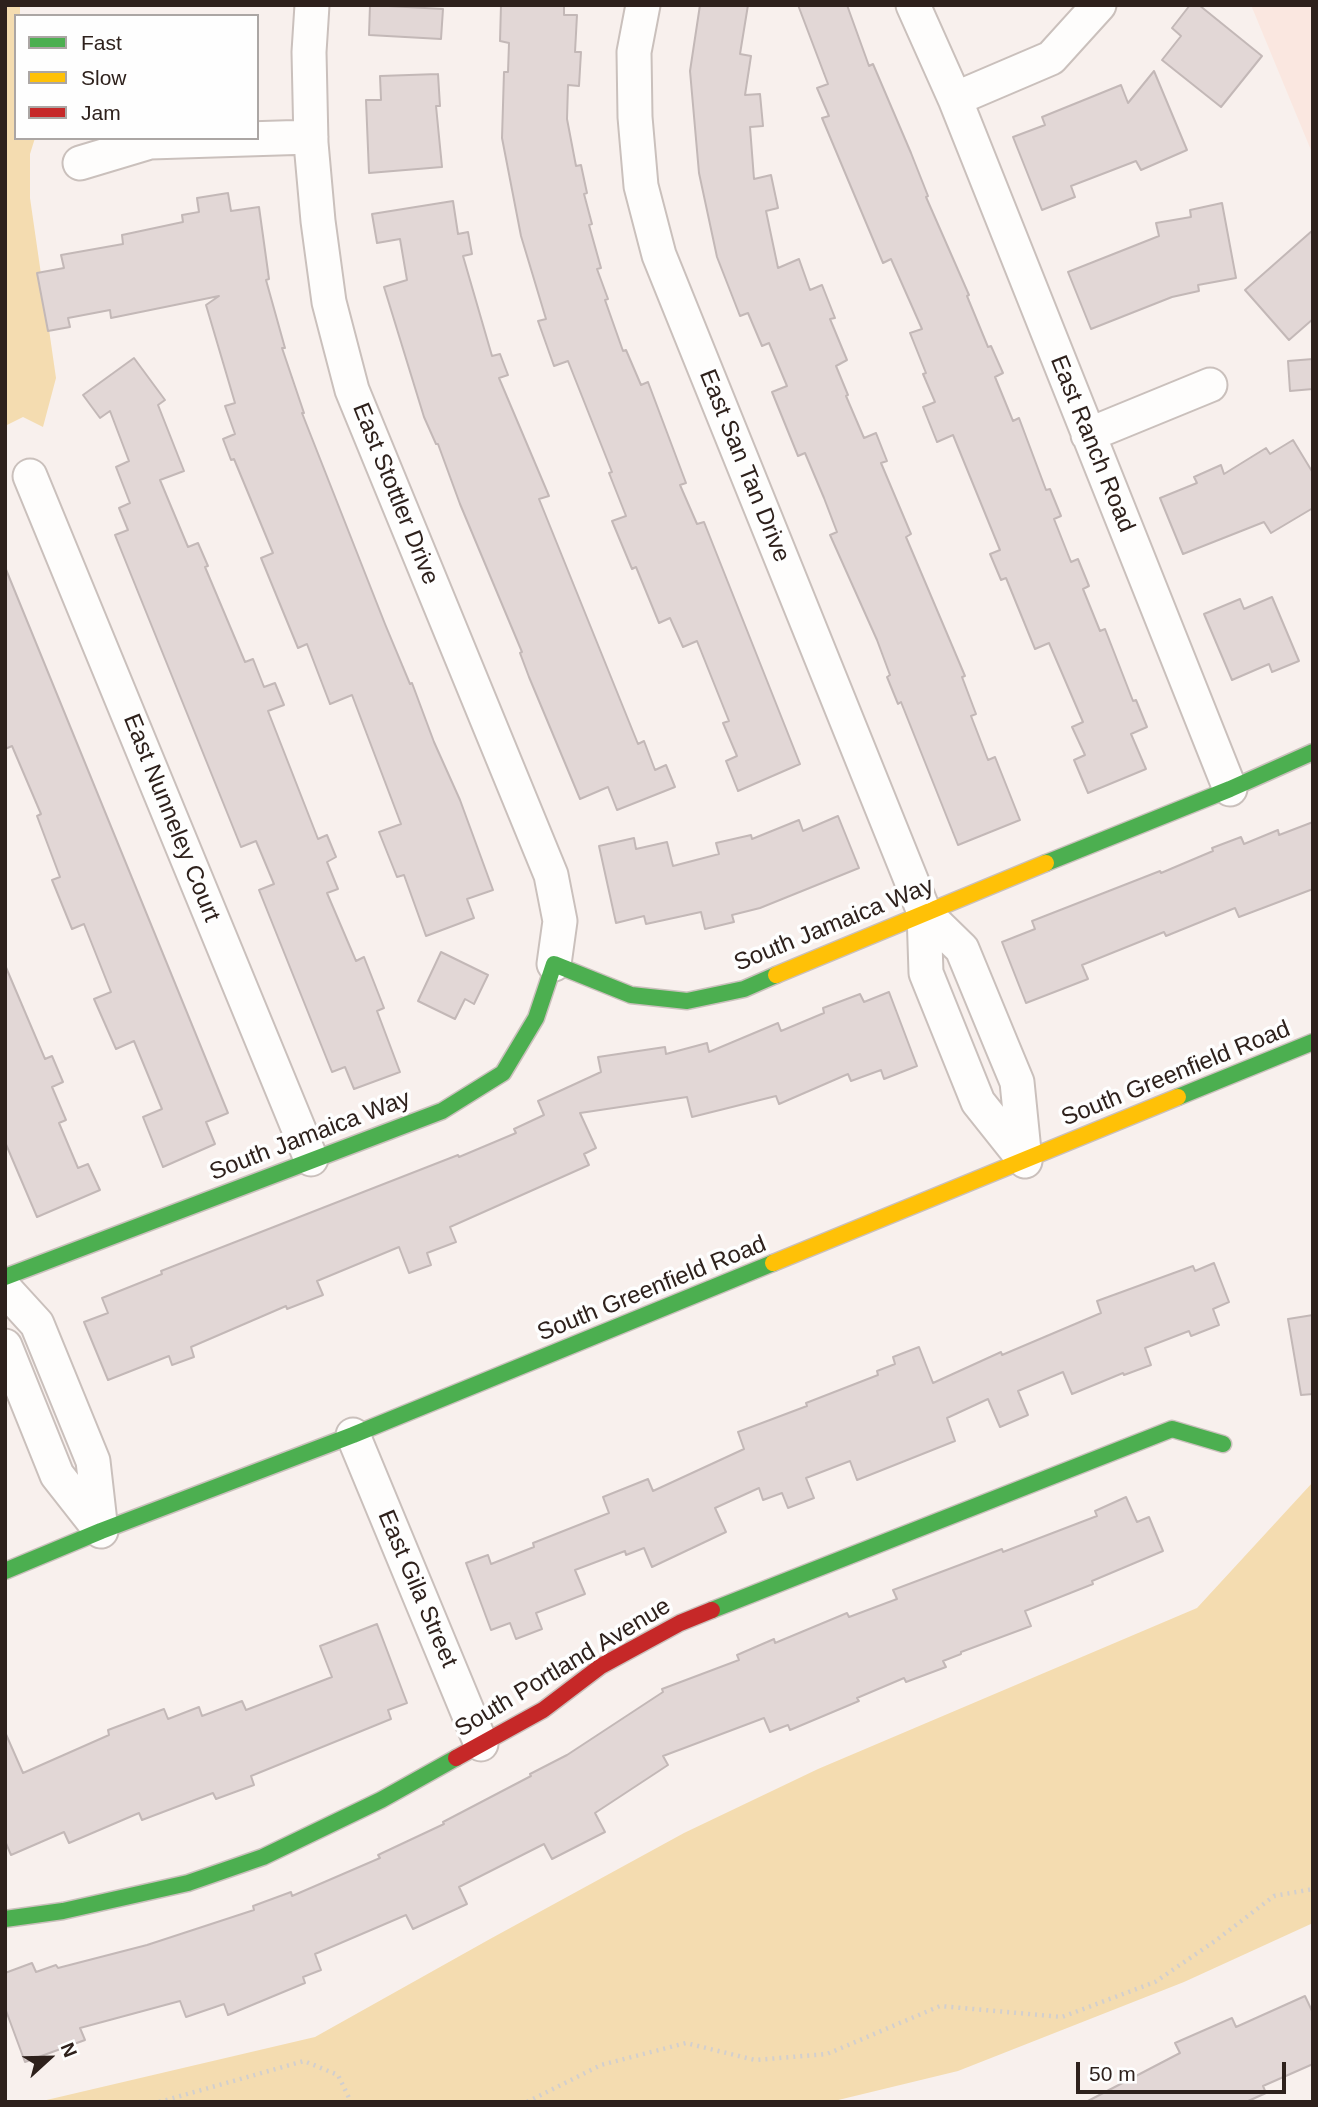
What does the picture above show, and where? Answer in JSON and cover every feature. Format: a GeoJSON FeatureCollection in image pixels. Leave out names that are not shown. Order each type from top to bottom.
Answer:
{"type":"FeatureCollection","features":[{"type":"Feature","properties":{"kind":"street","name":"East Stottler Drive"},"geometry":{"type":"LineString","coordinates":[[312,5],[309,52],[311,137],[328,302],[352,390],[551,875],[560,921],[554,964]]}},
{"type":"Feature","properties":{"kind":"street","name":"East San Tan Drive"},"geometry":{"type":"LineString","coordinates":[[643,5],[634,52],[635,117],[641,186],[659,255],[924,912],[926,972],[972,1088],[978,1102],[1025,1161]]}},
{"type":"Feature","properties":{"kind":"street","name":"East Ranch Road"},"geometry":{"type":"LineString","coordinates":[[913,5],[955,99],[1230,789]]}},
{"type":"Feature","properties":{"kind":"street"},"geometry":{"type":"LineString","coordinates":[[955,99],[1051,58],[1099,5]]}},
{"type":"Feature","properties":{"kind":"street"},"geometry":{"type":"LineString","coordinates":[[259,139],[311,137]]}},
{"type":"Feature","properties":{"kind":"street"},"geometry":{"type":"LineString","coordinates":[[79,163],[150,142],[214,140]]}},
{"type":"Feature","properties":{"kind":"street"},"geometry":{"type":"LineString","coordinates":[[1088,435],[1210,385]]}},
{"type":"Feature","properties":{"kind":"street","name":"East Nunneley Court"},"geometry":{"type":"LineString","coordinates":[[30,476],[311,1159]]}},
{"type":"Feature","properties":{"kind":"street","name":"South Jamaica Way"},"geometry":{"type":"LineString","coordinates":[[5,1277],[442,1111],[503,1073],[536,1018],[554,964],[631,995],[687,1001],[744,989],[924,912],[1230,789],[1313,752]]}},
{"type":"Feature","properties":{"kind":"street","name":"East San Tan Drive"},"geometry":{"type":"LineString","coordinates":[[924,912],[962,949],[1017,1082],[1025,1161]]}},
{"type":"Feature","properties":{"kind":"street","name":"South Greenfield Road"},"geometry":{"type":"LineString","coordinates":[[5,1570],[353,1435],[1313,1042]]}},
{"type":"Feature","properties":{"kind":"street"},"geometry":{"type":"LineString","coordinates":[[5,1289],[37,1324],[93,1461],[101,1531]]}},
{"type":"Feature","properties":{"kind":"street"},"geometry":{"type":"LineString","coordinates":[[5,1346],[57,1475],[101,1531]]}},
{"type":"Feature","properties":{"kind":"street","name":"South Portland Avenue"},"geometry":{"type":"LineString","coordinates":[[5,1919],[63,1911],[188,1883],[263,1857],[382,1800],[543,1710],[601,1666],[680,1623],[1172,1429],[1223,1444]]}},
{"type":"Feature","properties":{"kind":"street","name":"East Gila Street"},"geometry":{"type":"LineString","coordinates":[[353,1435],[481,1744]]}},
{"type":"Feature","properties":{"kind":"path"},"geometry":{"type":"LineString","coordinates":[[527,2102],[601,2064],[686,2043],[755,2060],[827,2054],[940,2006],[1062,2017],[1155,1982],[1274,1896],[1313,1889]]}},
{"type":"Feature","properties":{"kind":"path"},"geometry":{"type":"LineString","coordinates":[[159,2102],[304,2061],[338,2075],[351,2102]]}},
{"type":"Feature","properties":{"kind":"shaded area"},"geometry":{"type":"Polygon","coordinates":[[[5,5],[20,5],[20,14],[14,14],[14,140],[34,140],[30,154],[30,198],[56,378],[43,427],[23,417],[5,426],[5,5]]]}},
{"type":"Feature","properties":{"kind":"shaded area"},"geometry":{"type":"Polygon","coordinates":[[[1251,5],[1313,5],[1313,155],[1251,5]]]}},
{"type":"Feature","properties":{"kind":"shaded area"},"geometry":{"type":"Polygon","coordinates":[[[1313,1482],[1313,1923],[1184,1982],[958,2071],[830,2102],[38,2102],[315,2037],[684,1833],[818,1769],[1197,1608],[1313,1482]]]}},
{"type":"Feature","properties":{"kind":"building"},"geometry":{"type":"Polygon","coordinates":[[[370,5],[443,9],[441,39],[369,35],[370,5]]]}},
{"type":"Feature","properties":{"kind":"building"},"geometry":{"type":"Polygon","coordinates":[[[501,5],[564,5],[564,15],[577,15],[575,52],[581,52],[579,86],[568,85],[567,119],[576,166],[581,165],[587,193],[584,194],[592,224],[589,225],[601,268],[597,269],[608,299],[605,300],[623,351],[626,350],[641,385],[648,382],[686,483],[680,485],[697,524],[704,522],[800,764],[738,791],[726,761],[737,756],[723,723],[729,721],[697,641],[683,647],[670,618],[659,623],[636,567],[632,569],[612,521],[626,516],[609,473],[612,472],[568,361],[554,366],[538,321],[546,319],[521,236],[502,138],[504,72],[508,72],[509,43],[500,41],[501,5]]]}},
{"type":"Feature","properties":{"kind":"building"},"geometry":{"type":"Polygon","coordinates":[[[700,5],[748,5],[740,54],[751,56],[745,95],[760,94],[763,126],[750,127],[754,179],[771,175],[778,208],[766,211],[778,268],[799,259],[810,290],[822,285],[835,318],[830,319],[847,360],[836,366],[848,395],[846,396],[864,438],[876,433],[887,461],[881,463],[911,534],[906,537],[965,676],[962,677],[976,714],[971,716],[988,760],[995,757],[1020,820],[958,845],[901,702],[898,704],[887,677],[890,675],[877,640],[830,535],[837,532],[824,498],[805,453],[798,456],[772,392],[787,386],[769,343],[762,346],[748,313],[740,316],[717,257],[699,173],[690,71],[700,5]]]}},
{"type":"Feature","properties":{"kind":"building"},"geometry":{"type":"Polygon","coordinates":[[[798,5],[847,5],[869,66],[873,64],[911,153],[928,196],[926,197],[969,295],[967,296],[988,347],[991,346],[1003,373],[995,377],[1013,421],[1019,418],[1046,490],[1050,489],[1061,516],[1054,519],[1071,562],[1078,559],[1089,586],[1083,589],[1100,631],[1105,629],[1133,701],[1136,700],[1147,727],[1131,734],[1146,769],[1088,793],[1074,760],[1085,755],[1072,727],[1083,722],[1049,643],[1035,649],[1006,578],[1001,580],[990,554],[1000,550],[953,435],[937,442],[923,407],[935,402],[910,333],[922,329],[891,259],[883,263],[822,118],[829,116],[817,88],[828,84],[798,5]]]}},
{"type":"Feature","properties":{"kind":"building"},"geometry":{"type":"Polygon","coordinates":[[[1190,5],[1199,5],[1262,56],[1221,107],[1162,60],[1181,36],[1172,28],[1190,5]]]}},
{"type":"Feature","properties":{"kind":"building"},"geometry":{"type":"Polygon","coordinates":[[[1154,71],[1187,150],[1141,170],[1136,161],[1071,186],[1075,197],[1042,210],[1013,137],[1045,125],[1042,117],[1121,85],[1128,103],[1154,71]]]}},
{"type":"Feature","properties":{"kind":"building"},"geometry":{"type":"Polygon","coordinates":[[[438,74],[440,106],[436,106],[442,167],[369,173],[366,100],[381,100],[380,76],[438,74]]]}},
{"type":"Feature","properties":{"kind":"building"},"geometry":{"type":"Polygon","coordinates":[[[228,193],[231,211],[259,207],[269,279],[266,280],[285,348],[282,348],[302,413],[385,624],[460,800],[493,890],[467,899],[474,918],[426,936],[404,875],[397,877],[379,832],[401,824],[352,695],[330,704],[307,644],[298,648],[261,558],[273,553],[223,439],[235,434],[225,406],[235,403],[206,305],[219,296],[111,318],[110,310],[68,318],[70,327],[48,331],[37,273],[64,268],[61,255],[123,244],[122,235],[183,222],[182,215],[199,212],[197,198],[228,193]]]}},
{"type":"Feature","properties":{"kind":"building"},"geometry":{"type":"Polygon","coordinates":[[[453,201],[458,234],[468,232],[472,254],[463,256],[492,356],[500,354],[508,375],[499,378],[549,496],[539,499],[638,744],[644,741],[655,770],[666,765],[675,787],[617,810],[608,787],[580,799],[438,444],[424,417],[384,287],[407,280],[400,239],[377,243],[372,214],[453,201]]]}},
{"type":"Feature","properties":{"kind":"building"},"geometry":{"type":"Polygon","coordinates":[[[1222,203],[1236,278],[1198,285],[1199,291],[1172,297],[1091,329],[1068,272],[1159,236],[1156,223],[1191,217],[1190,210],[1222,203]]]}},
{"type":"Feature","properties":{"kind":"building"},"geometry":{"type":"Polygon","coordinates":[[[1313,230],[1313,319],[1289,340],[1245,290],[1313,230]]]}},
{"type":"Feature","properties":{"kind":"building"},"geometry":{"type":"Polygon","coordinates":[[[134,358],[165,400],[158,405],[184,471],[160,480],[188,547],[198,543],[208,566],[205,567],[245,662],[253,659],[264,687],[275,683],[284,705],[268,711],[318,839],[327,835],[336,857],[327,862],[338,889],[327,893],[356,961],[364,957],[384,1008],[377,1011],[400,1072],[354,1089],[345,1067],[332,1072],[259,890],[274,884],[256,841],[241,847],[115,535],[128,530],[119,508],[130,503],[116,467],[129,461],[110,411],[100,418],[83,395],[134,358]]]}},
{"type":"Feature","properties":{"kind":"building"},"geometry":{"type":"Polygon","coordinates":[[[1313,359],[1313,389],[1290,391],[1288,361],[1313,359]]]}},
{"type":"Feature","properties":{"kind":"building"},"geometry":{"type":"Polygon","coordinates":[[[1293,440],[1313,473],[1313,508],[1271,533],[1264,522],[1183,554],[1160,498],[1197,483],[1194,477],[1221,465],[1224,474],[1266,448],[1270,454],[1293,440]]]}},
{"type":"Feature","properties":{"kind":"building"},"geometry":{"type":"Polygon","coordinates":[[[5,567],[228,1113],[206,1122],[215,1144],[163,1167],[143,1117],[162,1109],[134,1041],[116,1049],[94,999],[111,992],[84,924],[72,929],[52,880],[60,877],[37,816],[41,814],[12,746],[5,749],[5,567]]]}},
{"type":"Feature","properties":{"kind":"building"},"geometry":{"type":"Polygon","coordinates":[[[1272,597],[1299,661],[1272,672],[1269,664],[1232,680],[1204,614],[1240,599],[1244,609],[1272,597]]]}},
{"type":"Feature","properties":{"kind":"building"},"geometry":{"type":"Polygon","coordinates":[[[838,816],[859,868],[760,908],[732,915],[734,922],[705,929],[701,912],[646,924],[644,916],[616,923],[599,846],[634,838],[636,849],[667,842],[673,866],[719,854],[716,843],[751,835],[752,839],[799,820],[803,831],[838,816]]]}},
{"type":"Feature","properties":{"kind":"building"},"geometry":{"type":"Polygon","coordinates":[[[1313,822],[1313,889],[1239,917],[1235,908],[1166,936],[1164,932],[1082,965],[1088,979],[1026,1003],[1002,942],[1035,929],[1032,921],[1160,871],[1161,873],[1241,837],[1244,844],[1278,830],[1279,835],[1313,822]]]}},
{"type":"Feature","properties":{"kind":"building"},"geometry":{"type":"Polygon","coordinates":[[[441,952],[488,975],[474,1004],[465,999],[455,1019],[418,1001],[441,952]]]}},
{"type":"Feature","properties":{"kind":"building"},"geometry":{"type":"Polygon","coordinates":[[[5,965],[45,1059],[52,1056],[63,1082],[52,1087],[66,1120],[59,1123],[78,1168],[88,1164],[100,1190],[37,1217],[5,1142],[5,965]]]}},
{"type":"Feature","properties":{"kind":"building"},"geometry":{"type":"Polygon","coordinates":[[[889,992],[917,1066],[884,1079],[881,1070],[851,1081],[848,1074],[779,1104],[776,1096],[692,1117],[687,1097],[580,1113],[596,1148],[584,1154],[589,1165],[450,1227],[456,1242],[427,1253],[431,1265],[409,1273],[399,1247],[317,1281],[323,1295],[287,1309],[286,1306],[191,1347],[194,1357],[172,1365],[169,1356],[108,1380],[84,1322],[108,1313],[102,1298],[162,1274],[161,1271],[516,1133],[514,1129],[544,1115],[538,1101],[601,1072],[598,1057],[665,1047],[666,1054],[707,1043],[709,1052],[778,1023],[781,1031],[824,1013],[823,1008],[860,994],[864,1002],[889,992]]]}},
{"type":"Feature","properties":{"kind":"building"},"geometry":{"type":"Polygon","coordinates":[[[1214,1263],[1229,1302],[1213,1309],[1219,1325],[1191,1336],[1189,1331],[1145,1348],[1151,1365],[1124,1375],[1123,1373],[1072,1394],[1063,1372],[1018,1391],[1028,1415],[1000,1427],[988,1399],[947,1418],[955,1441],[857,1480],[850,1461],[806,1478],[814,1498],[788,1508],[782,1493],[763,1500],[759,1488],[715,1508],[726,1532],[652,1567],[644,1548],[626,1555],[625,1551],[575,1570],[585,1594],[536,1613],[542,1629],[516,1639],[510,1623],[491,1630],[466,1563],[488,1555],[491,1564],[534,1547],[533,1543],[609,1513],[603,1497],[648,1479],[653,1491],[744,1449],[738,1432],[878,1375],[877,1371],[895,1364],[893,1357],[919,1347],[933,1383],[1001,1352],[1002,1355],[1101,1313],[1097,1301],[1193,1266],[1195,1271],[1214,1263]]]}},
{"type":"Feature","properties":{"kind":"building"},"geometry":{"type":"Polygon","coordinates":[[[1313,1315],[1313,1394],[1301,1395],[1288,1319],[1313,1315]]]}},
{"type":"Feature","properties":{"kind":"building"},"geometry":{"type":"Polygon","coordinates":[[[1126,1497],[1137,1522],[1149,1517],[1163,1551],[1092,1581],[1093,1584],[1025,1611],[1031,1626],[961,1652],[943,1661],[946,1667],[906,1682],[904,1678],[857,1698],[859,1701],[790,1730],[788,1725],[770,1732],[764,1718],[663,1756],[668,1765],[595,1813],[605,1832],[552,1859],[544,1844],[459,1887],[467,1904],[413,1929],[406,1915],[315,1954],[321,1970],[303,1977],[305,1983],[228,2015],[224,2004],[186,2017],[180,2001],[80,2028],[85,2040],[25,2062],[5,2008],[5,1973],[32,1963],[36,1972],[56,1965],[58,1968],[147,1945],[254,1910],[253,1906],[291,1892],[292,1896],[380,1858],[378,1855],[444,1824],[443,1822],[531,1776],[530,1774],[567,1755],[663,1692],[662,1689],[739,1660],[737,1655],[774,1639],[775,1643],[847,1613],[849,1617],[897,1599],[893,1590],[1097,1516],[1095,1511],[1126,1497]]]}},
{"type":"Feature","properties":{"kind":"building"},"geometry":{"type":"Polygon","coordinates":[[[377,1624],[407,1703],[388,1710],[391,1719],[251,1776],[254,1785],[216,1799],[213,1793],[142,1820],[139,1813],[69,1843],[64,1832],[11,1855],[5,1841],[5,1732],[23,1773],[109,1735],[108,1730],[164,1709],[168,1719],[199,1707],[202,1716],[242,1701],[246,1710],[332,1677],[320,1646],[377,1624]]]}},
{"type":"Feature","properties":{"kind":"building"},"geometry":{"type":"Polygon","coordinates":[[[1305,1996],[1313,2013],[1313,2064],[1263,2086],[1266,2093],[1246,2102],[1086,2102],[1180,2053],[1175,2043],[1232,2018],[1236,2027],[1305,1996]]]}},
{"type":"Feature","properties":{"kind":"traffic: fast"},"geometry":{"type":"LineString","coordinates":[[1046,863],[1230,789],[1313,752]]}},
{"type":"Feature","properties":{"kind":"traffic: fast"},"geometry":{"type":"LineString","coordinates":[[5,1277],[442,1111],[503,1073],[536,1018],[554,964],[631,995],[687,1001],[744,989],[776,975]]}},
{"type":"Feature","properties":{"kind":"traffic: fast"},"geometry":{"type":"LineString","coordinates":[[1178,1097],[1313,1042]]}},
{"type":"Feature","properties":{"kind":"traffic: fast"},"geometry":{"type":"LineString","coordinates":[[5,1571],[101,1531],[353,1435],[773,1263]]}},
{"type":"Feature","properties":{"kind":"traffic: fast"},"geometry":{"type":"LineString","coordinates":[[712,1610],[1172,1429],[1223,1444]]}},
{"type":"Feature","properties":{"kind":"traffic: fast"},"geometry":{"type":"LineString","coordinates":[[5,1919],[63,1911],[188,1883],[263,1857],[381,1800],[456,1758]]}},
{"type":"Feature","properties":{"kind":"traffic: slow"},"geometry":{"type":"LineString","coordinates":[[776,975],[1046,863]]}},
{"type":"Feature","properties":{"kind":"traffic: slow"},"geometry":{"type":"LineString","coordinates":[[773,1263],[1178,1097]]}},
{"type":"Feature","properties":{"kind":"traffic: jam"},"geometry":{"type":"LineString","coordinates":[[456,1758],[543,1710],[601,1666],[680,1623],[712,1610]]}}]}
